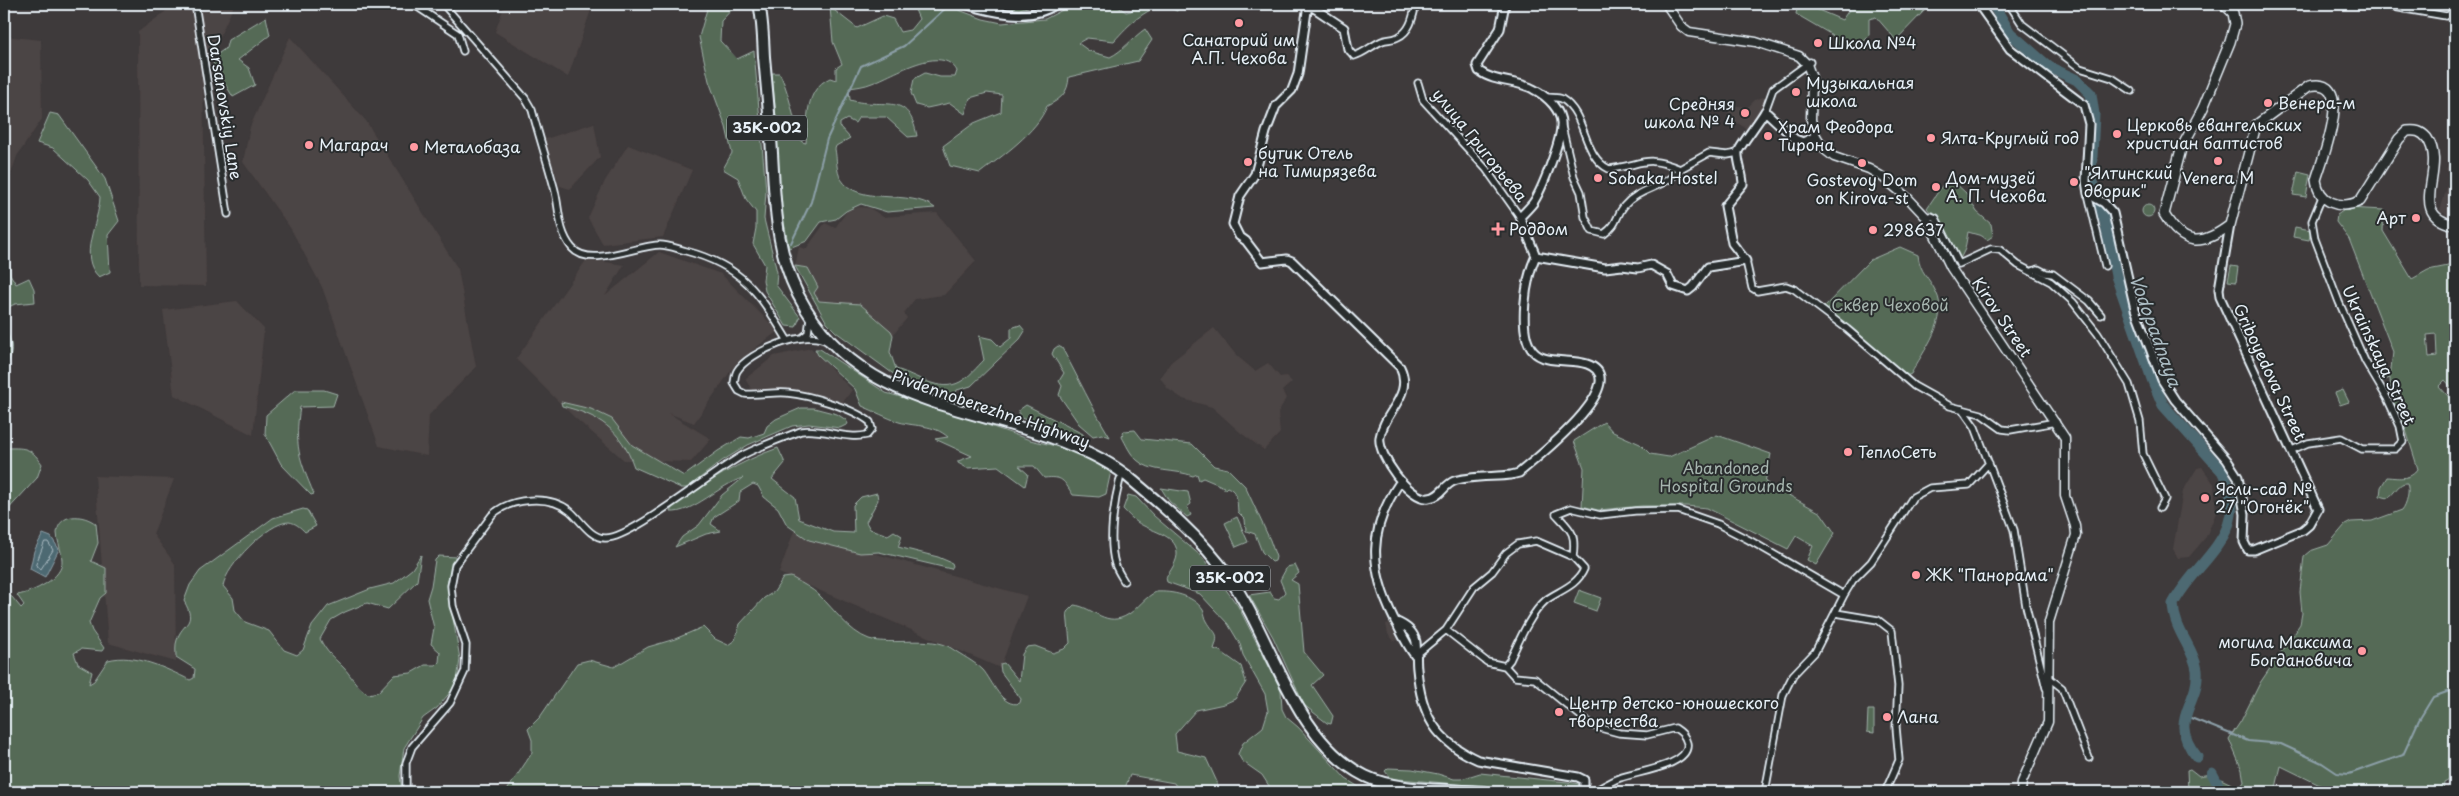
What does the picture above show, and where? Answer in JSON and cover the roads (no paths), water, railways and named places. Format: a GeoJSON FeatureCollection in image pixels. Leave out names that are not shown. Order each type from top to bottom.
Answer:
{"type":"FeatureCollection","features":[{"type":"Feature","properties":{"kind":"highway","name":"35К-002"},"geometry":{"type":"LineString","coordinates":[[758,6],[774,229],[778,242]]}},
{"type":"Feature","properties":{"kind":"highway"},"geometry":{"type":"LineString","coordinates":[[778,242],[786,274],[808,315]]}},
{"type":"Feature","properties":{"kind":"highway"},"geometry":{"type":"LineString","coordinates":[[778,242],[791,279],[808,315]]}},
{"type":"Feature","properties":{"kind":"highway","name":"Pivdennoberezhne Highway"},"geometry":{"type":"LineString","coordinates":[[808,315],[831,349],[857,372],[885,390],[922,405],[1015,431],[1073,451],[1120,479],[1185,535],[1228,584],[1306,730],[1317,746],[1337,764],[1364,782],[1379,787],[1415,792]]}},
{"type":"Feature","properties":{"kind":"highway","name":"Pivdennoberezhne Highway"},"geometry":{"type":"LineString","coordinates":[[808,315],[834,346],[878,380],[916,396],[1018,426],[1085,450],[1122,473],[1184,526],[1230,579],[1308,725],[1333,754],[1353,769],[1381,782],[1483,792]]}},
{"type":"Feature","properties":{"kind":"main road"},"geometry":{"type":"LineString","coordinates":[[1666,4],[1681,26],[1689,32],[1771,45],[1799,56],[1808,63]]}},
{"type":"Feature","properties":{"kind":"main road"},"geometry":{"type":"LineString","coordinates":[[2224,4],[2233,13],[2234,20],[2230,42],[2203,108],[2181,149],[2164,214],[2178,235],[2191,241],[2205,239],[2230,225],[2256,125],[2309,86],[2319,84],[2327,87],[2333,98],[2334,112],[2316,180],[2317,189],[2322,197],[2341,205],[2360,201],[2399,139],[2407,131],[2416,130],[2422,132],[2434,152],[2435,171],[2429,202],[2431,212],[2438,219],[2455,225]]}},
{"type":"Feature","properties":{"kind":"main road","name":"Kirov Street"},"geometry":{"type":"LineString","coordinates":[[1808,63],[1812,78],[1810,110],[1816,136],[1829,154],[1869,169],[1881,176],[1928,216],[1951,268],[2056,422],[2067,444],[2065,496],[2076,535],[2061,586],[2051,610],[2049,622],[2048,722],[2018,792]]}},
{"type":"Feature","properties":{"kind":"main road"},"geometry":{"type":"LineString","coordinates":[[2018,792],[2018,782],[2045,722],[2048,679]]}},
{"type":"Feature","properties":{"kind":"street","name":"Darsanovskiy Lane"},"geometry":{"type":"LineString","coordinates":[[195,4],[228,214]]}},
{"type":"Feature","properties":{"kind":"street"},"geometry":{"type":"LineString","coordinates":[[413,4],[458,34],[463,51]]}},
{"type":"Feature","properties":{"kind":"street"},"geometry":{"type":"LineString","coordinates":[[443,4],[525,98],[532,110],[555,190],[562,232],[573,249],[580,254],[596,256],[660,245],[701,255],[728,267],[754,290],[788,341]]}},
{"type":"Feature","properties":{"kind":"street"},"geometry":{"type":"LineString","coordinates":[[964,4],[985,10],[1032,14],[1056,4]]}},
{"type":"Feature","properties":{"kind":"street"},"geometry":{"type":"LineString","coordinates":[[1416,4],[1412,20],[1406,31],[1398,38],[1382,41],[1354,56],[1348,50],[1344,28],[1308,4],[1298,74],[1292,90],[1276,106],[1266,132],[1255,174],[1240,196],[1233,224],[1238,236],[1246,241],[1262,262],[1287,259],[1292,261],[1400,367],[1404,374],[1404,390],[1380,437],[1382,447],[1400,482],[1413,493],[1428,499],[1435,497],[1455,480],[1511,476],[1519,473],[1568,430],[1585,412],[1597,394],[1601,381],[1599,374],[1588,364],[1546,359],[1533,351],[1523,331],[1530,268],[1536,256],[1606,268],[1651,266],[1667,274],[1674,286],[1688,291],[1708,266],[1746,261]]}},
{"type":"Feature","properties":{"kind":"street"},"geometry":{"type":"LineString","coordinates":[[1505,4],[1500,29],[1480,59],[1477,65],[1479,71],[1494,78],[1532,88],[1546,97],[1556,110],[1574,177],[1581,192],[1585,217],[1592,231],[1604,234],[1614,226],[1624,206],[1645,191],[1664,184],[1680,168],[1709,153],[1728,155],[1738,153]]}},
{"type":"Feature","properties":{"kind":"street"},"geometry":{"type":"LineString","coordinates":[[1978,4],[2010,49],[2084,105],[2089,124],[2086,181],[2105,266]]}},
{"type":"Feature","properties":{"kind":"street"},"geometry":{"type":"LineString","coordinates":[[2009,4],[2022,24],[2080,68],[2112,78],[2132,91]]}},
{"type":"Feature","properties":{"kind":"street"},"geometry":{"type":"LineString","coordinates":[[2376,4],[2446,16],[2455,13]]}},
{"type":"Feature","properties":{"kind":"street"},"geometry":{"type":"LineString","coordinates":[[1808,63],[1773,89],[1765,111],[1754,132],[1741,145],[1738,153],[1744,182],[1725,206],[1732,243],[1746,261],[1752,288],[1757,291],[1786,286],[1794,289],[1847,329],[1914,386],[1950,406],[1981,414],[2002,429],[2010,430],[2056,422]]}},
{"type":"Feature","properties":{"kind":"street","name":"улица Григорьева"},"geometry":{"type":"LineString","coordinates":[[1418,83],[1423,100],[1486,169],[1520,217],[1536,256]]}},
{"type":"Feature","properties":{"kind":"street"},"geometry":{"type":"LineString","coordinates":[[1546,97],[1561,98],[1571,108],[1597,161],[1603,166],[1609,169],[1620,168],[1647,160],[1663,162],[1680,168]]}},
{"type":"Feature","properties":{"kind":"street"},"geometry":{"type":"LineString","coordinates":[[1765,111],[1796,139],[1803,142],[1816,136]]}},
{"type":"Feature","properties":{"kind":"street"},"geometry":{"type":"LineString","coordinates":[[1520,217],[1533,203],[1540,189],[1561,127]]}},
{"type":"Feature","properties":{"kind":"street","name":"Griboyedova Street"},"geometry":{"type":"LineString","coordinates":[[2088,194],[2104,203],[2113,213],[2117,223],[2135,308],[2162,380],[2175,400],[2227,460],[2238,477],[2245,514],[2245,547],[2248,550],[2254,550],[2298,532],[2309,525],[2318,509],[2220,297],[2219,289],[2230,225]]}},
{"type":"Feature","properties":{"kind":"street","name":"Ukrainskaya Street"},"geometry":{"type":"LineString","coordinates":[[2292,450],[2308,443],[2341,438],[2362,448],[2394,449],[2403,441],[2400,426],[2388,398],[2365,360],[2336,294],[2315,239],[2312,221],[2322,197]]}},
{"type":"Feature","properties":{"kind":"street"},"geometry":{"type":"LineString","coordinates":[[1928,216],[1936,218],[1959,264],[1991,249],[2006,253],[2018,265],[2051,282],[2073,302],[2098,334],[2129,384],[2140,421],[2143,454],[2165,499],[2160,508]]}},
{"type":"Feature","properties":{"kind":"street"},"geometry":{"type":"LineString","coordinates":[[2033,272],[2038,269],[2053,274],[2089,301],[2101,314]]}},
{"type":"Feature","properties":{"kind":"street"},"geometry":{"type":"LineString","coordinates":[[802,338],[808,333],[808,315]]}},
{"type":"Feature","properties":{"kind":"street"},"geometry":{"type":"LineString","coordinates":[[406,792],[406,763],[412,747],[450,703],[464,671],[466,645],[453,606],[451,586],[455,565],[483,525],[499,508],[522,500],[542,501],[569,510],[581,523],[604,538],[635,527],[744,455],[801,431],[812,430],[859,437],[868,435],[872,429],[870,422],[862,415],[812,398],[787,393],[745,394],[739,391],[734,383],[736,372],[746,361],[764,350],[788,341],[802,338],[824,339],[834,346]]}},
{"type":"Feature","properties":{"kind":"street"},"geometry":{"type":"LineString","coordinates":[[1962,409],[1975,427],[2014,530],[2027,607],[2046,690]]}},
{"type":"Feature","properties":{"kind":"street"},"geometry":{"type":"LineString","coordinates":[[1765,792],[1783,695],[1793,675],[1815,652],[1853,580],[1871,562],[1913,497],[1923,490],[1930,488],[1969,485],[1989,463]]}},
{"type":"Feature","properties":{"kind":"street"},"geometry":{"type":"LineString","coordinates":[[1120,479],[1114,503],[1113,538],[1115,563],[1124,581]]}},
{"type":"Feature","properties":{"kind":"street"},"geometry":{"type":"LineString","coordinates":[[1400,482],[1382,518],[1374,552],[1378,580],[1405,642],[1415,656]]}},
{"type":"Feature","properties":{"kind":"street"},"geometry":{"type":"LineString","coordinates":[[1573,557],[1576,540],[1572,531],[1556,514],[1571,508],[1600,515],[1635,511],[1678,510],[1718,524],[1844,595]]}},
{"type":"Feature","properties":{"kind":"street"},"geometry":{"type":"LineString","coordinates":[[1415,656],[1446,630],[1474,587],[1492,572],[1506,553],[1518,544],[1536,540],[1573,557],[1584,569],[1581,578],[1546,601],[1535,613],[1505,666]]}},
{"type":"Feature","properties":{"kind":"street"},"geometry":{"type":"LineString","coordinates":[[1836,613],[1878,620],[1892,631],[1898,686],[1896,728],[1899,760],[1885,792]]}},
{"type":"Feature","properties":{"kind":"street"},"geometry":{"type":"LineString","coordinates":[[1395,621],[1405,625],[1412,633],[1416,642],[1415,656],[1419,688],[1427,717],[1447,742],[1478,760],[1578,777],[1584,780],[1584,792]]}},
{"type":"Feature","properties":{"kind":"street"},"geometry":{"type":"LineString","coordinates":[[1446,630],[1487,662],[1505,666],[1515,677],[1536,679],[1593,726],[1619,733],[1646,734],[1675,728],[1682,732],[1687,745],[1682,756],[1676,760],[1619,778],[1593,792]]}},
{"type":"Feature","properties":{"kind":"street"},"geometry":{"type":"LineString","coordinates":[[1416,642],[1426,645]]}},
{"type":"Feature","properties":{"kind":"street"},"geometry":{"type":"LineString","coordinates":[[2048,679],[2062,688],[2089,758]]}},
{"type":"Feature","properties":{"kind":"water"},"geometry":{"type":"Polygon","coordinates":[[[43,534],[51,537],[59,549],[45,577],[30,569],[34,551],[43,534]]]}},
{"type":"Feature","properties":{"kind":"waterway"},"geometry":{"type":"LineString","coordinates":[[791,243],[811,202],[827,139],[861,66],[904,46],[950,4]]}},
{"type":"Feature","properties":{"kind":"waterway","name":"Vodopadnaya"},"geometry":{"type":"LineString","coordinates":[[1993,4],[2010,33],[2049,67],[2077,80],[2091,94],[2094,114],[2091,178],[2096,189],[2099,208],[2105,221],[2116,276],[2163,405],[2222,471],[2230,492],[2232,511],[2227,528],[2218,544],[2183,588],[2173,604],[2177,623],[2192,654],[2197,670],[2197,682],[2184,722],[2184,732],[2188,744],[2197,757]]}},
{"type":"Feature","properties":{"kind":"waterway"},"geometry":{"type":"LineString","coordinates":[[2186,716],[2248,741],[2281,744],[2322,763],[2337,773],[2349,774],[2403,755],[2419,720],[2433,697],[2455,689]]}},
{"type":"Feature","properties":{"kind":"waterway","name":"Vodopadnaya"},"geometry":{"type":"LineString","coordinates":[[2212,773],[2222,792]]}},
{"type":"Feature","properties":{"kind":"place","name":"Санаторий им А.П. Чехова"},"geometry":{"type":"Point","coordinates":[1239,23]}},
{"type":"Feature","properties":{"kind":"place","name":"Школа №4"},"geometry":{"type":"Point","coordinates":[1818,43]}},
{"type":"Feature","properties":{"kind":"place","name":"Музыкальная школа"},"geometry":{"type":"Point","coordinates":[1796,92]}},
{"type":"Feature","properties":{"kind":"place","name":"Венера-м"},"geometry":{"type":"Point","coordinates":[2268,103]}},
{"type":"Feature","properties":{"kind":"place","name":"Средняя школа № 4"},"geometry":{"type":"Point","coordinates":[1745,113]}},
{"type":"Feature","properties":{"kind":"place","name":"Церковь евангельских христиан баптистов"},"geometry":{"type":"Point","coordinates":[2117,134]}},
{"type":"Feature","properties":{"kind":"place","name":"Храм Феодора Тирона"},"geometry":{"type":"Point","coordinates":[1768,136]}},
{"type":"Feature","properties":{"kind":"place","name":"Ялта-Круглый год"},"geometry":{"type":"Point","coordinates":[1931,138]}},
{"type":"Feature","properties":{"kind":"place","name":"Магарач"},"geometry":{"type":"Point","coordinates":[309,145]}},
{"type":"Feature","properties":{"kind":"place","name":"Металобаза"},"geometry":{"type":"Point","coordinates":[414,147]}},
{"type":"Feature","properties":{"kind":"place","name":"Venera M"},"geometry":{"type":"Point","coordinates":[2218,161]}},
{"type":"Feature","properties":{"kind":"place","name":"бутик Отель на Тимирязева"},"geometry":{"type":"Point","coordinates":[1248,162]}},
{"type":"Feature","properties":{"kind":"place","name":"Gostevoy Dom on Kirova-st"},"geometry":{"type":"Point","coordinates":[1862,163]}},
{"type":"Feature","properties":{"kind":"place","name":"Sobaka Hostel"},"geometry":{"type":"Point","coordinates":[1598,178]}},
{"type":"Feature","properties":{"kind":"place","name":"\"Ялтинский дворик\""},"geometry":{"type":"Point","coordinates":[2074,182]}},
{"type":"Feature","properties":{"kind":"place","name":"Дом-музей А. П. Чехова"},"geometry":{"type":"Point","coordinates":[1936,187]}},
{"type":"Feature","properties":{"kind":"place","name":"Арт"},"geometry":{"type":"Point","coordinates":[2416,218]}},
{"type":"Feature","properties":{"kind":"place","name":"Роддом"},"geometry":{"type":"Point","coordinates":[1498,229]}},
{"type":"Feature","properties":{"kind":"place","name":"298637"},"geometry":{"type":"Point","coordinates":[1873,230]}},
{"type":"Feature","properties":{"kind":"place","name":"ТеплоСеть"},"geometry":{"type":"Point","coordinates":[1848,452]}},
{"type":"Feature","properties":{"kind":"place","name":"Ясли-сад № 27 \"Огонёк\""},"geometry":{"type":"Point","coordinates":[2205,498]}},
{"type":"Feature","properties":{"kind":"place","name":"ЖК \"Панорама\""},"geometry":{"type":"Point","coordinates":[1916,575]}},
{"type":"Feature","properties":{"kind":"place","name":"могила Максима Богдановича"},"geometry":{"type":"Point","coordinates":[2362,651]}},
{"type":"Feature","properties":{"kind":"place","name":"Центр детско-юношеского творчества"},"geometry":{"type":"Point","coordinates":[1559,712]}},
{"type":"Feature","properties":{"kind":"place","name":"Лана"},"geometry":{"type":"Point","coordinates":[1887,717]}},
{"type":"Feature","properties":{"kind":"park label","name":"Сквер Чеховой"},"geometry":{"type":"Point","coordinates":[1890,305]}},
{"type":"Feature","properties":{"kind":"park label","name":"Abandoned Hospital Grounds"},"geometry":{"type":"Point","coordinates":[1726,477]}}]}
